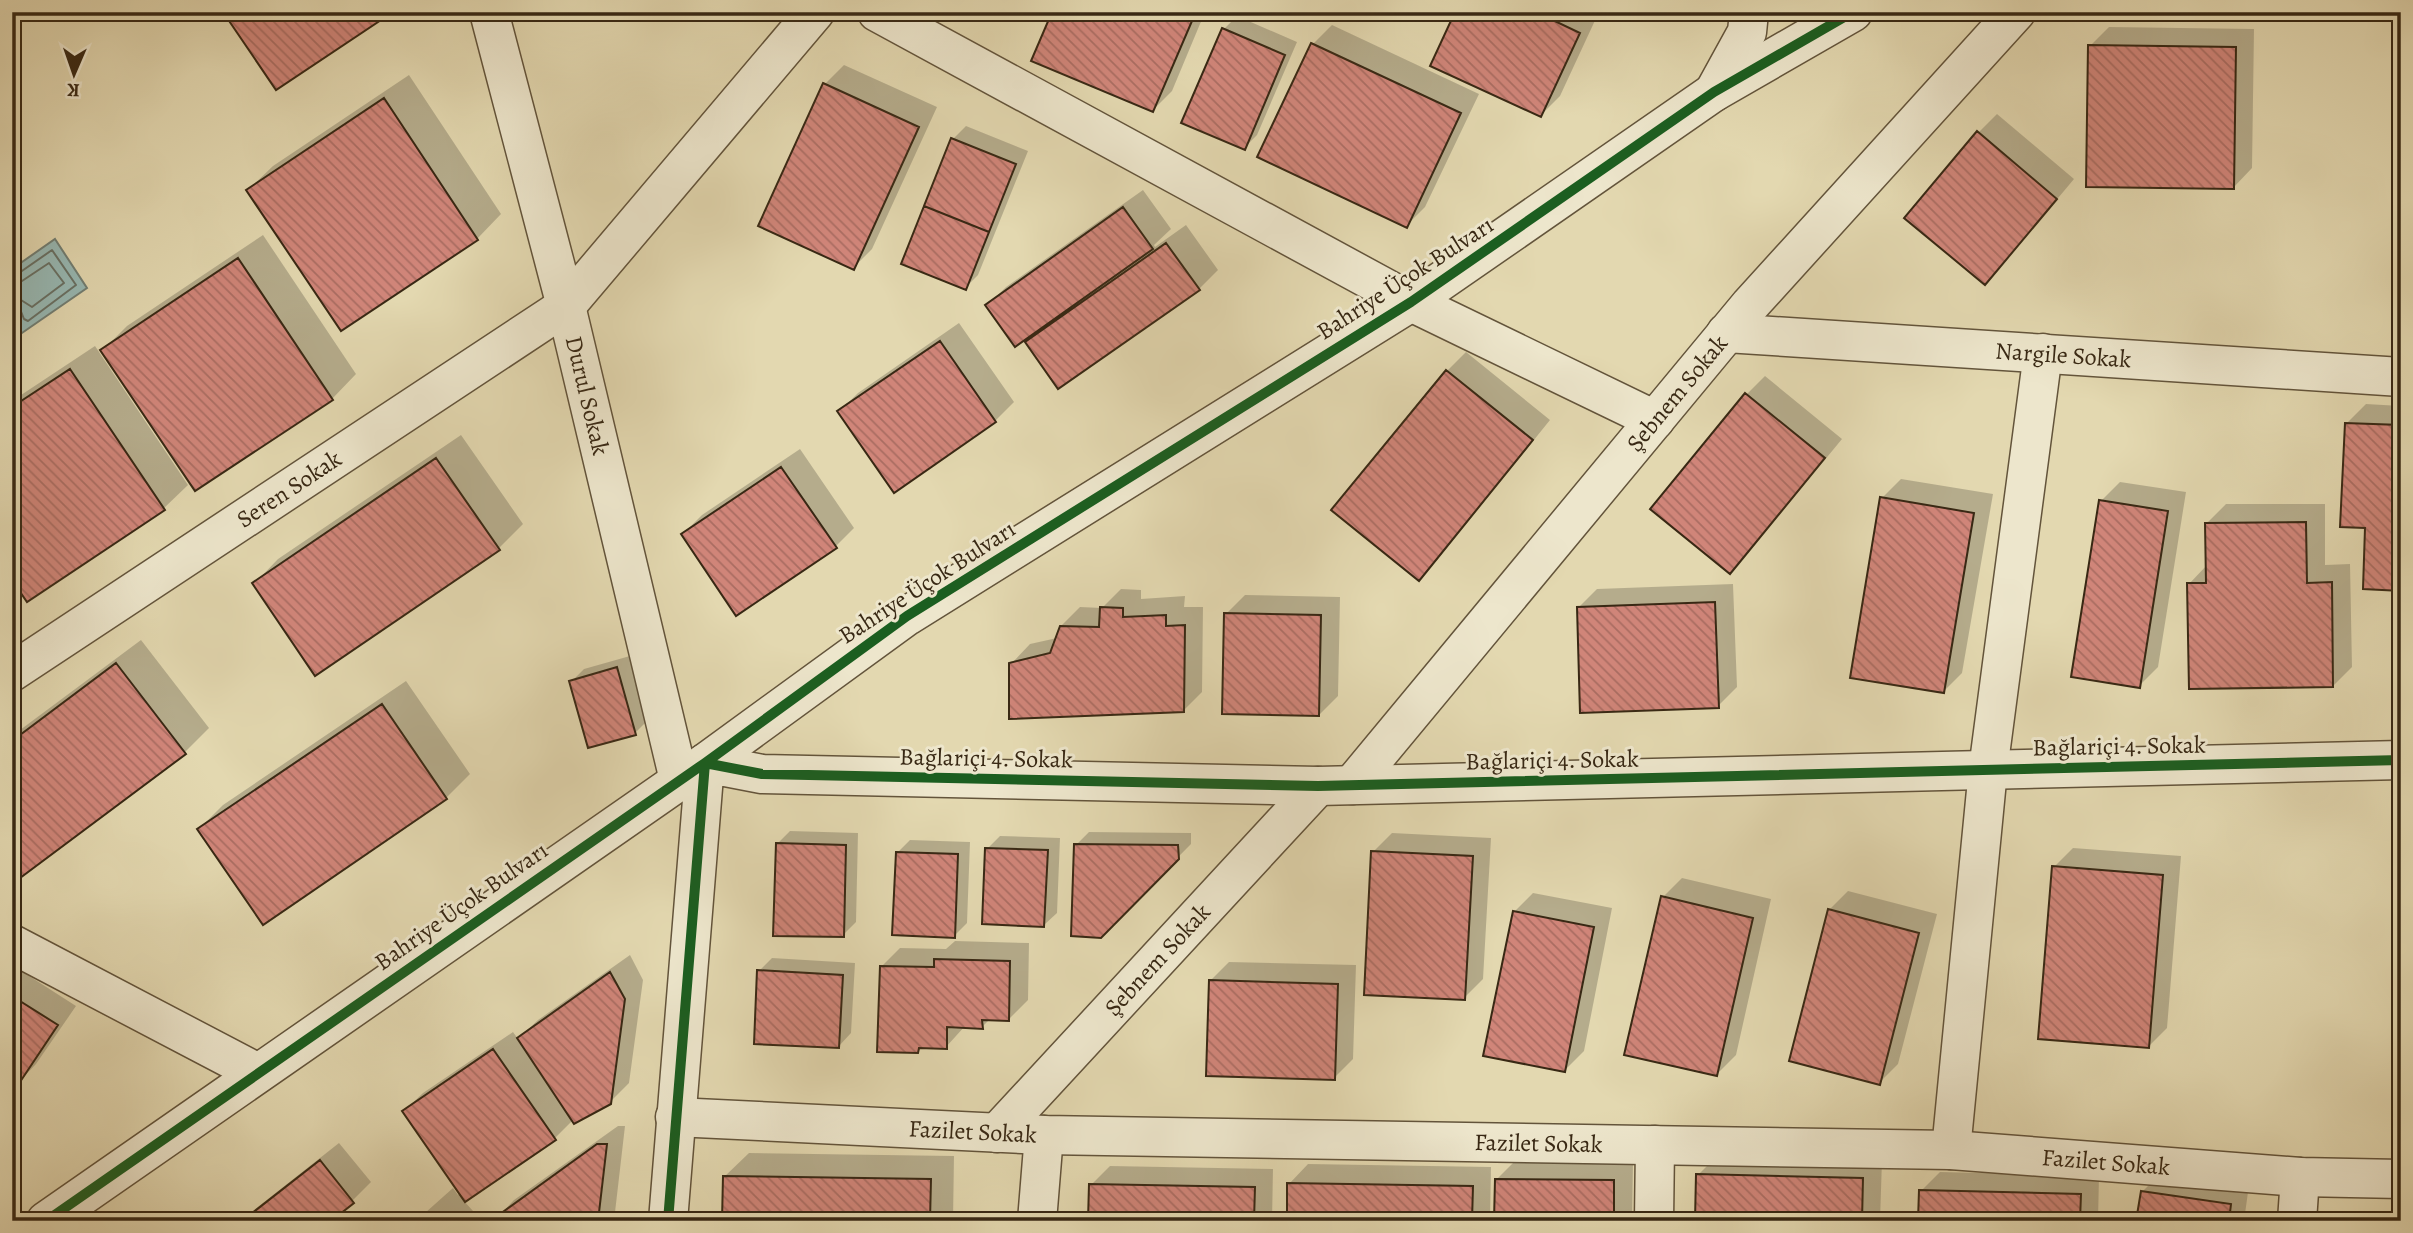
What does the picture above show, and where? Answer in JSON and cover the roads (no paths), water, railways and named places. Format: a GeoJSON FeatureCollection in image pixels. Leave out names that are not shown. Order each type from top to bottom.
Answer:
{"type":"FeatureCollection","features":[{"type":"Feature","properties":{"kind":"street","name":"Durul Sokak"},"geometry":{"type":"LineString","coordinates":[[489,12],[692,771],[676,1117],[667,1221]]}},
{"type":"Feature","properties":{"kind":"street","name":"Seren Sokak"},"geometry":{"type":"LineString","coordinates":[[12,672],[566,306],[815,12]]}},
{"type":"Feature","properties":{"kind":"street"},"geometry":{"type":"LineString","coordinates":[[877,12],[1411,302],[1654,420]]}},
{"type":"Feature","properties":{"kind":"street","name":"Bahriye Üçok Bulvarı"},"geometry":{"type":"LineString","coordinates":[[1714,92],[1747,32],[1749,12]]}},
{"type":"Feature","properties":{"kind":"street","name":"Bahriye Üçok Bulvarı"},"geometry":{"type":"LineString","coordinates":[[46,1221],[692,771],[907,616],[1411,302],[1714,92],[1853,12]]}},
{"type":"Feature","properties":{"kind":"street","name":"Şebnem Sokak"},"geometry":{"type":"LineString","coordinates":[[996,1133],[1335,786],[1654,420],[1726,332],[2016,12]]}},
{"type":"Feature","properties":{"kind":"street","name":"Nargile Sokak"},"geometry":{"type":"LineString","coordinates":[[1726,332],[2401,377]]}},
{"type":"Feature","properties":{"kind":"street"},"geometry":{"type":"LineString","coordinates":[[1951,1150],[1988,770],[2043,353]]}},
{"type":"Feature","properties":{"kind":"street","name":"Bağlariçi 4. Sokak"},"geometry":{"type":"LineString","coordinates":[[692,771],[1335,786],[2401,760]]}},
{"type":"Feature","properties":{"kind":"street"},"geometry":{"type":"LineString","coordinates":[[12,944],[258,1073]]}},
{"type":"Feature","properties":{"kind":"street","name":"Fazilet Sokak"},"geometry":{"type":"LineString","coordinates":[[676,1117],[1044,1135],[1951,1150],[2300,1177],[2401,1179]]}},
{"type":"Feature","properties":{"kind":"street"},"geometry":{"type":"LineString","coordinates":[[1037,1221],[1044,1135]]}},
{"type":"Feature","properties":{"kind":"street"},"geometry":{"type":"LineString","coordinates":[[1654,1221],[1655,1145]]}},
{"type":"Feature","properties":{"kind":"street"},"geometry":{"type":"LineString","coordinates":[[2297,1221],[2300,1177]]}},
{"type":"Feature","properties":{"kind":"water"},"geometry":{"type":"Polygon","coordinates":[[[55,239],[87,288],[19,335],[12,328],[16,316],[12,312],[12,269],[55,239]]]}}]}
